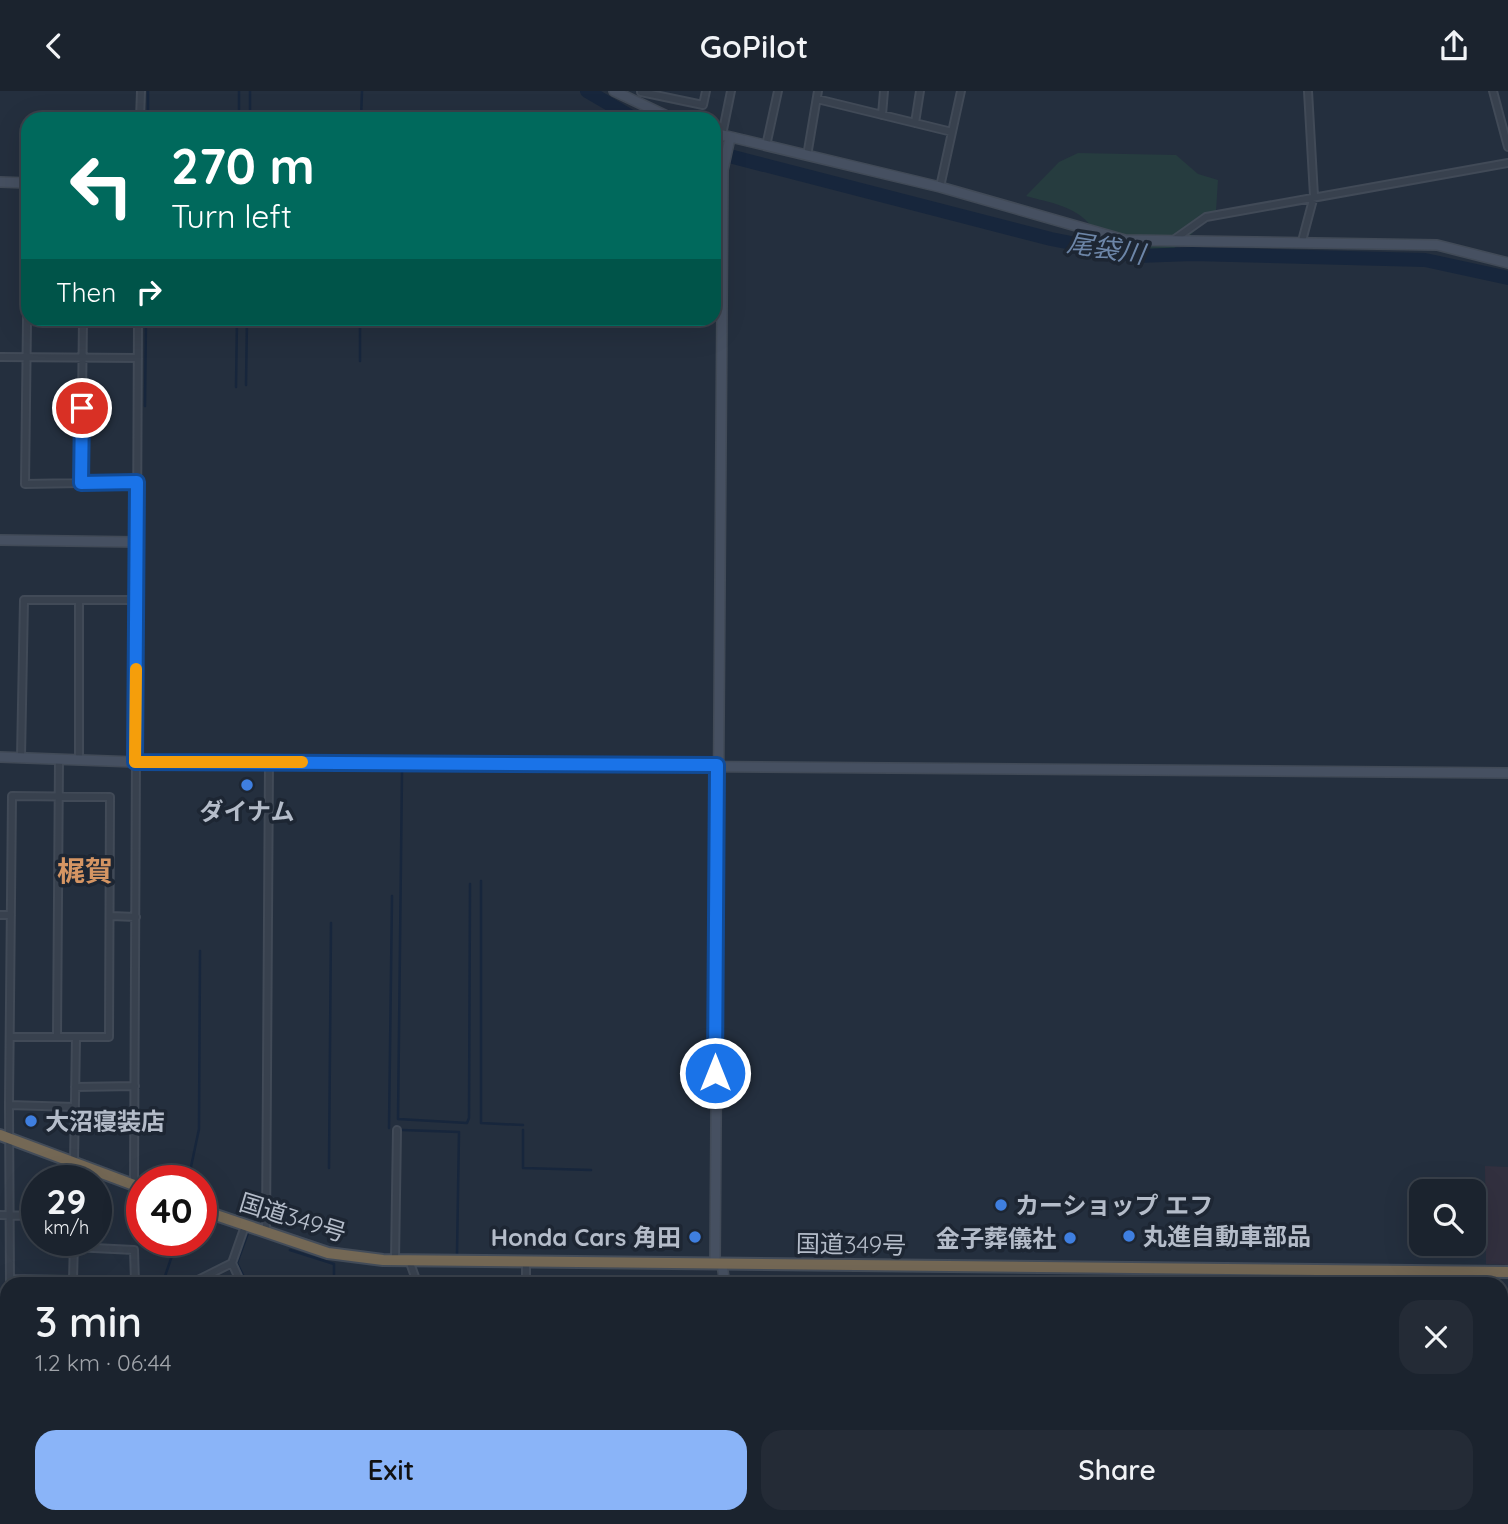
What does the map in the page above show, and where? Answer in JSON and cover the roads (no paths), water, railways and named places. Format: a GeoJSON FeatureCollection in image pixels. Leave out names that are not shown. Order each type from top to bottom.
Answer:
{"type":"FeatureCollection","features":[{"type":"Feature","properties":{"kind":"highway"},"geometry":{"type":"LineString","coordinates":[[5,1137],[126,1182]]}},
{"type":"Feature","properties":{"kind":"highway","name":"国道349号"},"geometry":{"type":"LineString","coordinates":[[217,1216],[341,1256],[395,1260],[1508,1272]]}},
{"type":"Feature","properties":{"kind":"street"},"geometry":{"type":"LineString","coordinates":[[140,112],[141,91]]}},
{"type":"Feature","properties":{"kind":"street"},"geometry":{"type":"LineString","coordinates":[[614,91],[657,112]]}},
{"type":"Feature","properties":{"kind":"street"},"geometry":{"type":"LineString","coordinates":[[633,101],[641,91],[703,106],[706,91]]}},
{"type":"Feature","properties":{"kind":"street"},"geometry":{"type":"LineString","coordinates":[[722,1277],[718,1264],[717,765],[724,138],[732,91]]}},
{"type":"Feature","properties":{"kind":"street"},"geometry":{"type":"LineString","coordinates":[[765,146],[778,91]]}},
{"type":"Feature","properties":{"kind":"street"},"geometry":{"type":"LineString","coordinates":[[807,156],[818,91]]}},
{"type":"Feature","properties":{"kind":"street"},"geometry":{"type":"LineString","coordinates":[[881,115],[884,91]]}},
{"type":"Feature","properties":{"kind":"street"},"geometry":{"type":"LineString","coordinates":[[915,123],[920,91]]}},
{"type":"Feature","properties":{"kind":"street"},"geometry":{"type":"LineString","coordinates":[[940,187],[961,91]]}},
{"type":"Feature","properties":{"kind":"street"},"geometry":{"type":"LineString","coordinates":[[1302,241],[1314,197],[1308,91]]}},
{"type":"Feature","properties":{"kind":"street"},"geometry":{"type":"LineString","coordinates":[[1493,91],[1508,147]]}},
{"type":"Feature","properties":{"kind":"street"},"geometry":{"type":"LineString","coordinates":[[817,99],[952,132]]}},
{"type":"Feature","properties":{"kind":"street"},"geometry":{"type":"LineString","coordinates":[[724,138],[940,187],[1096,234],[1125,240],[1437,245],[1508,263]]}},
{"type":"Feature","properties":{"kind":"street"},"geometry":{"type":"LineString","coordinates":[[1170,242],[1206,217],[1508,163]]}},
{"type":"Feature","properties":{"kind":"street"},"geometry":{"type":"LineString","coordinates":[[0,182],[21,183]]}},
{"type":"Feature","properties":{"kind":"street"},"geometry":{"type":"LineString","coordinates":[[26,326],[25,484],[137,482]]}},
{"type":"Feature","properties":{"kind":"street"},"geometry":{"type":"LineString","coordinates":[[81,483],[83,326]]}},
{"type":"Feature","properties":{"kind":"street"},"geometry":{"type":"LineString","coordinates":[[137,1165],[135,762],[138,326]]}},
{"type":"Feature","properties":{"kind":"street"},"geometry":{"type":"LineString","coordinates":[[0,357],[138,358]]}},
{"type":"Feature","properties":{"kind":"street"},"geometry":{"type":"LineString","coordinates":[[0,540],[136,542]]}},
{"type":"Feature","properties":{"kind":"street"},"geometry":{"type":"LineString","coordinates":[[20,757],[24,600],[136,600]]}},
{"type":"Feature","properties":{"kind":"street"},"geometry":{"type":"LineString","coordinates":[[79,601],[79,760]]}},
{"type":"Feature","properties":{"kind":"street"},"geometry":{"type":"LineString","coordinates":[[0,757],[135,762],[1508,773]]}},
{"type":"Feature","properties":{"kind":"street"},"geometry":{"type":"LineString","coordinates":[[57,1037],[59,759]]}},
{"type":"Feature","properties":{"kind":"street"},"geometry":{"type":"LineString","coordinates":[[266,1233],[270,762]]}},
{"type":"Feature","properties":{"kind":"street"},"geometry":{"type":"LineString","coordinates":[[9,1037],[110,1037],[110,797],[12,796],[9,1037],[9,1105],[5,1137],[10,1215],[10,1277]]}},
{"type":"Feature","properties":{"kind":"street"},"geometry":{"type":"LineString","coordinates":[[0,915],[11,915]]}},
{"type":"Feature","properties":{"kind":"street"},"geometry":{"type":"LineString","coordinates":[[111,916],[136,917]]}},
{"type":"Feature","properties":{"kind":"street"},"geometry":{"type":"LineString","coordinates":[[74,1161],[76,1037]]}},
{"type":"Feature","properties":{"kind":"street"},"geometry":{"type":"LineString","coordinates":[[75,1087],[135,1086]]}},
{"type":"Feature","properties":{"kind":"street"},"geometry":{"type":"LineString","coordinates":[[9,1105],[75,1107]]}},
{"type":"Feature","properties":{"kind":"street"},"geometry":{"type":"LineString","coordinates":[[395,1260],[397,1130]]}},
{"type":"Feature","properties":{"kind":"street"},"geometry":{"type":"LineString","coordinates":[[0,1215],[21,1215]]}},
{"type":"Feature","properties":{"kind":"street"},"geometry":{"type":"LineString","coordinates":[[238,1277],[232,1263],[245,1226]]}},
{"type":"Feature","properties":{"kind":"street"},"geometry":{"type":"LineString","coordinates":[[112,1248],[134,1250],[135,1277]]}},
{"type":"Feature","properties":{"kind":"street"},"geometry":{"type":"LineString","coordinates":[[73,1277],[74,1256]]}},
{"type":"Feature","properties":{"kind":"street"},"geometry":{"type":"LineString","coordinates":[[409,1260],[415,1277]]}},
{"type":"Feature","properties":{"kind":"street"},"geometry":{"type":"LineString","coordinates":[[526,1261],[526,1277]]}},
{"type":"Feature","properties":{"kind":"street"},"geometry":{"type":"LineString","coordinates":[[204,1277],[232,1263]]}},
{"type":"Feature","properties":{"kind":"waterway"},"geometry":{"type":"LineString","coordinates":[[148,91],[148,112]]}},
{"type":"Feature","properties":{"kind":"waterway"},"geometry":{"type":"LineString","coordinates":[[239,91],[239,112]]}},
{"type":"Feature","properties":{"kind":"waterway"},"geometry":{"type":"LineString","coordinates":[[250,91],[250,112]]}},
{"type":"Feature","properties":{"kind":"waterway"},"geometry":{"type":"LineString","coordinates":[[361,112],[362,91]]}},
{"type":"Feature","properties":{"kind":"waterway","name":"尾袋川"},"geometry":{"type":"LineString","coordinates":[[587,91],[623,112]]}},
{"type":"Feature","properties":{"kind":"waterway","name":"尾袋川"},"geometry":{"type":"LineString","coordinates":[[721,154],[1051,239],[1137,256],[1193,254],[1425,260],[1508,278]]}},
{"type":"Feature","properties":{"kind":"waterway"},"geometry":{"type":"LineString","coordinates":[[145,406],[146,326]]}},
{"type":"Feature","properties":{"kind":"waterway"},"geometry":{"type":"LineString","coordinates":[[236,387],[237,326]]}},
{"type":"Feature","properties":{"kind":"waterway"},"geometry":{"type":"LineString","coordinates":[[246,385],[247,326]]}},
{"type":"Feature","properties":{"kind":"waterway"},"geometry":{"type":"LineString","coordinates":[[360,326],[360,361]]}},
{"type":"Feature","properties":{"kind":"waterway"},"geometry":{"type":"LineString","coordinates":[[402,771],[398,1119],[467,1123],[469,1118],[470,884]]}},
{"type":"Feature","properties":{"kind":"waterway"},"geometry":{"type":"LineString","coordinates":[[481,881],[481,1123],[523,1125]]}},
{"type":"Feature","properties":{"kind":"waterway"},"geometry":{"type":"LineString","coordinates":[[389,1128],[392,896]]}},
{"type":"Feature","properties":{"kind":"waterway"},"geometry":{"type":"LineString","coordinates":[[329,1168],[331,923]]}},
{"type":"Feature","properties":{"kind":"waterway"},"geometry":{"type":"LineString","coordinates":[[191,1165],[199,1129],[200,951]]}},
{"type":"Feature","properties":{"kind":"waterway"},"geometry":{"type":"LineString","coordinates":[[402,1130],[459,1132],[457,1254]]}},
{"type":"Feature","properties":{"kind":"waterway"},"geometry":{"type":"LineString","coordinates":[[523,1130],[523,1168],[591,1170]]}},
{"type":"Feature","properties":{"kind":"waterway"},"geometry":{"type":"LineString","coordinates":[[244,1277],[237,1263],[248,1233]]}},
{"type":"Feature","properties":{"kind":"waterway"},"geometry":{"type":"LineString","coordinates":[[290,1250],[334,1264],[334,1277]]}},
{"type":"Feature","properties":{"kind":"waterway"},"geometry":{"type":"LineString","coordinates":[[165,1277],[172,1256]]}},
{"type":"Feature","properties":{"kind":"place","name":"ダイナム"},"geometry":{"type":"Point","coordinates":[247,785]}},
{"type":"Feature","properties":{"kind":"place","name":"大沼寝装店"},"geometry":{"type":"Point","coordinates":[31,1121]}},
{"type":"Feature","properties":{"kind":"place","name":"カーショップ エフ"},"geometry":{"type":"Point","coordinates":[1001,1205]}},
{"type":"Feature","properties":{"kind":"place","name":"丸進自動車部品"},"geometry":{"type":"Point","coordinates":[1129,1236]}},
{"type":"Feature","properties":{"kind":"place","name":"Honda Cars 角田"},"geometry":{"type":"Point","coordinates":[695,1237]}},
{"type":"Feature","properties":{"kind":"place","name":"金子葬儀社"},"geometry":{"type":"Point","coordinates":[1070,1238]}},
{"type":"Feature","properties":{"kind":"district","name":"梶賀"},"geometry":{"type":"Point","coordinates":[85,870]}}]}
